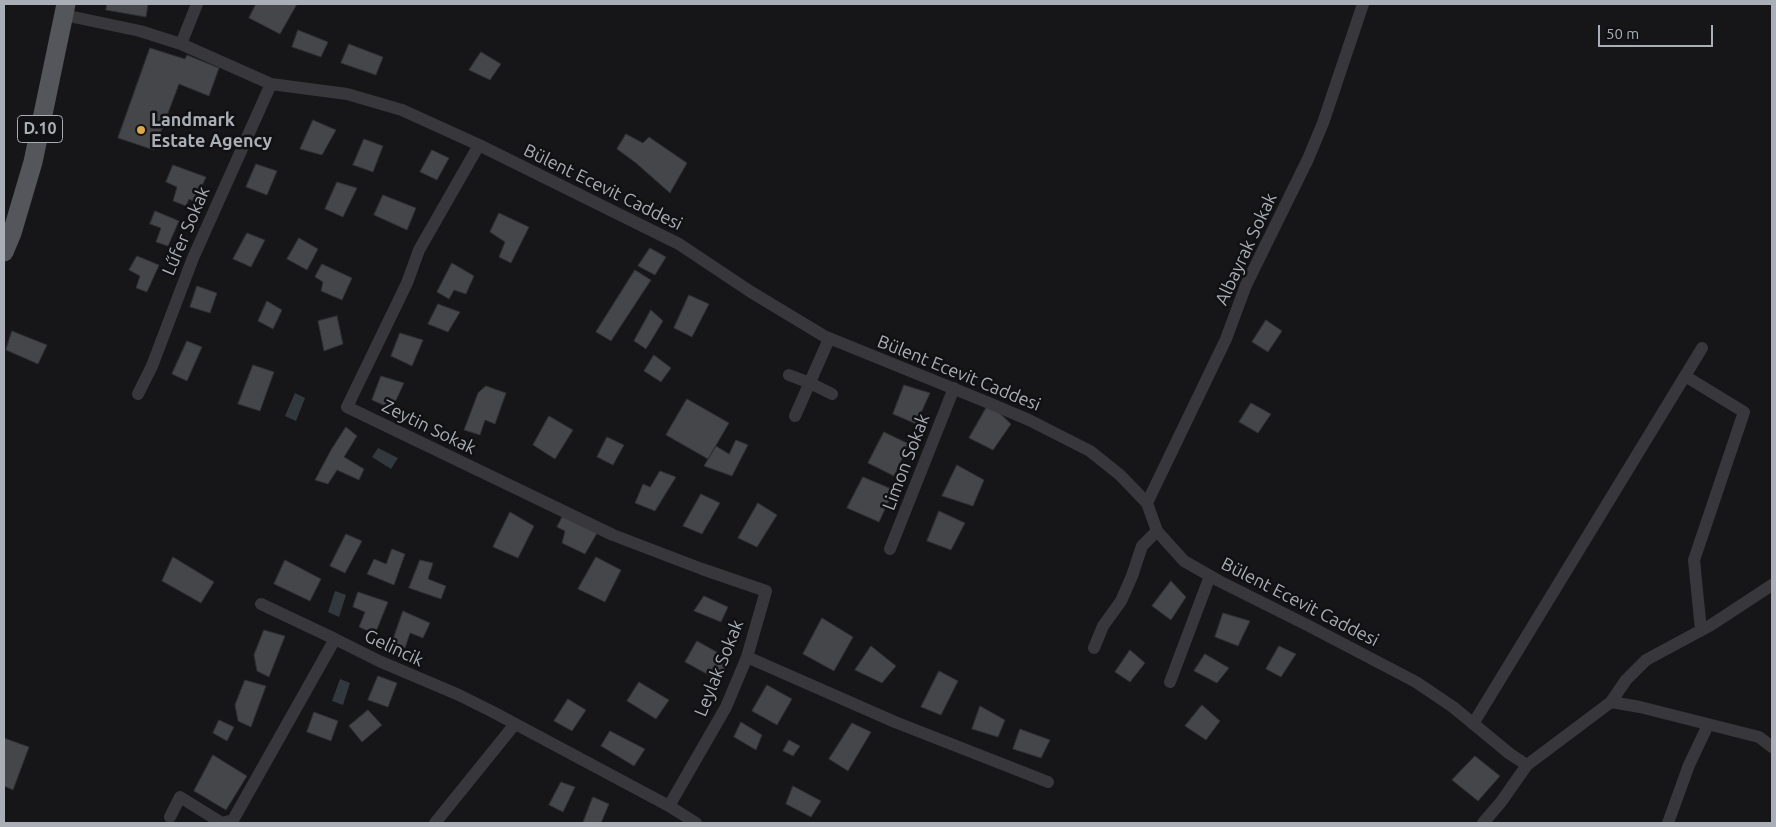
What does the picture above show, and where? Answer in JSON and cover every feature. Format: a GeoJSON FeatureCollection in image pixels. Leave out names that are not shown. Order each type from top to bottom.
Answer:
{"type":"FeatureCollection","features":[{"type":"Feature","properties":{"kind":"main road","name":"D.10"},"geometry":{"type":"LineString","coordinates":[[4,252],[12,233],[33,162],[65,9]]}},
{"type":"Feature","properties":{"kind":"street"},"geometry":{"type":"LineString","coordinates":[[181,44],[197,4]]}},
{"type":"Feature","properties":{"kind":"street","name":"Albayrak Sokak"},"geometry":{"type":"LineString","coordinates":[[1147,503],[1226,339],[1246,285],[1308,159],[1323,123],[1363,4]]}},
{"type":"Feature","properties":{"kind":"street","name":"Bülent Ecevit Caddesi"},"geometry":{"type":"LineString","coordinates":[[65,9],[181,44],[271,84],[347,94],[402,110],[479,145],[679,244],[751,292],[830,339],[1029,420],[1090,451],[1120,475],[1147,503],[1156,531],[1184,561],[1416,682],[1435,694],[1510,754],[1527,765]]}},
{"type":"Feature","properties":{"kind":"street","name":"Lűfer Sokak"},"geometry":{"type":"LineString","coordinates":[[138,394],[152,366],[193,258],[271,84]]}},
{"type":"Feature","properties":{"kind":"street","name":"Zeytin Sokak"},"geometry":{"type":"LineString","coordinates":[[479,145],[419,250],[408,283],[348,407],[613,534],[766,591]]}},
{"type":"Feature","properties":{"kind":"street"},"geometry":{"type":"LineString","coordinates":[[795,416],[830,339]]}},
{"type":"Feature","properties":{"kind":"street"},"geometry":{"type":"LineString","coordinates":[[1473,724],[1702,348]]}},
{"type":"Feature","properties":{"kind":"street"},"geometry":{"type":"LineString","coordinates":[[789,375],[832,394]]}},
{"type":"Feature","properties":{"kind":"street"},"geometry":{"type":"LineString","coordinates":[[1685,376],[1744,412],[1694,560],[1701,630]]}},
{"type":"Feature","properties":{"kind":"street","name":"Limon Sokak"},"geometry":{"type":"LineString","coordinates":[[890,549],[954,388]]}},
{"type":"Feature","properties":{"kind":"street"},"geometry":{"type":"LineString","coordinates":[[1094,648],[1103,626],[1121,601],[1142,546],[1156,531]]}},
{"type":"Feature","properties":{"kind":"street"},"geometry":{"type":"LineString","coordinates":[[1170,682],[1210,576]]}},
{"type":"Feature","properties":{"kind":"street"},"geometry":{"type":"LineString","coordinates":[[1483,823],[1501,802],[1527,765],[1610,702],[1626,680],[1646,660],[1701,630],[1772,585]]}},
{"type":"Feature","properties":{"kind":"street","name":"Leylak Sokak"},"geometry":{"type":"LineString","coordinates":[[669,806],[726,707],[747,656],[766,591]]}},
{"type":"Feature","properties":{"kind":"street","name":"Gelincik"},"geometry":{"type":"LineString","coordinates":[[261,604],[379,661],[459,695],[669,806],[696,823]]}},
{"type":"Feature","properties":{"kind":"street"},"geometry":{"type":"LineString","coordinates":[[170,817],[180,797],[222,822],[233,820],[335,639]]}},
{"type":"Feature","properties":{"kind":"street"},"geometry":{"type":"LineString","coordinates":[[747,656],[896,722],[1048,782]]}},
{"type":"Feature","properties":{"kind":"street"},"geometry":{"type":"LineString","coordinates":[[1610,702],[1640,707],[1759,737],[1772,747]]}},
{"type":"Feature","properties":{"kind":"street"},"geometry":{"type":"LineString","coordinates":[[435,823],[515,724]]}},
{"type":"Feature","properties":{"kind":"street"},"geometry":{"type":"LineString","coordinates":[[1668,823],[1689,765],[1708,725]]}},
{"type":"Feature","properties":{"kind":"shaded area"},"geometry":{"type":"Polygon","coordinates":[[[295,393],[305,398],[296,421],[285,416],[295,393]]]}},
{"type":"Feature","properties":{"kind":"shaded area"},"geometry":{"type":"Polygon","coordinates":[[[378,448],[398,458],[391,469],[372,457],[378,448]]]}},
{"type":"Feature","properties":{"kind":"shaded area"},"geometry":{"type":"Polygon","coordinates":[[[335,591],[346,595],[339,617],[328,612],[335,591]]]}},
{"type":"Feature","properties":{"kind":"shaded area"},"geometry":{"type":"Polygon","coordinates":[[[340,679],[350,683],[343,705],[332,701],[340,679]]]}},
{"type":"Feature","properties":{"kind":"building"},"geometry":{"type":"Polygon","coordinates":[[[107,4],[148,4],[146,17],[106,10],[107,4]]]}},
{"type":"Feature","properties":{"kind":"building"},"geometry":{"type":"Polygon","coordinates":[[[256,4],[297,4],[280,34],[249,18],[256,4]]]}},
{"type":"Feature","properties":{"kind":"building"},"geometry":{"type":"Polygon","coordinates":[[[298,30],[328,42],[321,57],[292,47],[298,30]]]}},
{"type":"Feature","properties":{"kind":"building"},"geometry":{"type":"Polygon","coordinates":[[[349,44],[383,57],[376,75],[341,63],[349,44]]]}},
{"type":"Feature","properties":{"kind":"building"},"geometry":{"type":"Polygon","coordinates":[[[150,48],[185,59],[187,55],[219,68],[209,96],[179,84],[154,150],[118,138],[150,48]]]}},
{"type":"Feature","properties":{"kind":"building"},"geometry":{"type":"Polygon","coordinates":[[[481,52],[501,64],[490,80],[469,70],[481,52]]]}},
{"type":"Feature","properties":{"kind":"building"},"geometry":{"type":"Polygon","coordinates":[[[313,120],[336,130],[322,155],[300,149],[313,120]]]}},
{"type":"Feature","properties":{"kind":"building"},"geometry":{"type":"Polygon","coordinates":[[[626,134],[643,143],[649,137],[687,163],[670,193],[617,149],[626,134]]]}},
{"type":"Feature","properties":{"kind":"building"},"geometry":{"type":"Polygon","coordinates":[[[364,139],[383,146],[373,172],[353,165],[364,139]]]}},
{"type":"Feature","properties":{"kind":"building"},"geometry":{"type":"Polygon","coordinates":[[[432,150],[449,158],[437,180],[420,172],[432,150]]]}},
{"type":"Feature","properties":{"kind":"building"},"geometry":{"type":"Polygon","coordinates":[[[256,164],[277,171],[267,195],[246,187],[256,164]]]}},
{"type":"Feature","properties":{"kind":"building"},"geometry":{"type":"Polygon","coordinates":[[[173,165],[206,177],[195,202],[189,199],[186,206],[173,201],[177,187],[166,182],[173,165]]]}},
{"type":"Feature","properties":{"kind":"building"},"geometry":{"type":"Polygon","coordinates":[[[337,182],[357,188],[343,217],[325,209],[337,182]]]}},
{"type":"Feature","properties":{"kind":"building"},"geometry":{"type":"Polygon","coordinates":[[[383,195],[416,208],[407,230],[374,215],[383,195]]]}},
{"type":"Feature","properties":{"kind":"building"},"geometry":{"type":"Polygon","coordinates":[[[155,211],[179,221],[168,246],[156,242],[161,228],[150,224],[155,211]]]}},
{"type":"Feature","properties":{"kind":"building"},"geometry":{"type":"Polygon","coordinates":[[[499,213],[529,227],[511,263],[499,257],[505,242],[490,232],[499,213]]]}},
{"type":"Feature","properties":{"kind":"building"},"geometry":{"type":"Polygon","coordinates":[[[247,233],[265,240],[251,267],[233,259],[247,233]]]}},
{"type":"Feature","properties":{"kind":"building"},"geometry":{"type":"Polygon","coordinates":[[[299,238],[318,249],[307,270],[287,259],[299,238]]]}},
{"type":"Feature","properties":{"kind":"building"},"geometry":{"type":"Polygon","coordinates":[[[650,248],[666,257],[655,275],[638,266],[650,248]]]}},
{"type":"Feature","properties":{"kind":"building"},"geometry":{"type":"Polygon","coordinates":[[[137,256],[159,265],[147,292],[136,288],[140,276],[129,270],[137,256]]]}},
{"type":"Feature","properties":{"kind":"building"},"geometry":{"type":"Polygon","coordinates":[[[452,263],[474,276],[466,294],[454,290],[449,299],[437,292],[452,263]]]}},
{"type":"Feature","properties":{"kind":"building"},"geometry":{"type":"Polygon","coordinates":[[[322,264],[352,278],[342,300],[321,291],[323,282],[315,277],[322,264]]]}},
{"type":"Feature","properties":{"kind":"building"},"geometry":{"type":"Polygon","coordinates":[[[635,270],[651,280],[611,341],[596,332],[635,270]]]}},
{"type":"Feature","properties":{"kind":"building"},"geometry":{"type":"Polygon","coordinates":[[[197,286],[217,293],[210,313],[190,307],[197,286]]]}},
{"type":"Feature","properties":{"kind":"building"},"geometry":{"type":"Polygon","coordinates":[[[689,295],[709,304],[692,337],[674,328],[689,295]]]}},
{"type":"Feature","properties":{"kind":"building"},"geometry":{"type":"Polygon","coordinates":[[[267,301],[282,310],[273,329],[258,321],[267,301]]]}},
{"type":"Feature","properties":{"kind":"building"},"geometry":{"type":"Polygon","coordinates":[[[438,304],[460,312],[448,332],[428,324],[438,304]]]}},
{"type":"Feature","properties":{"kind":"building"},"geometry":{"type":"Polygon","coordinates":[[[651,310],[663,321],[646,349],[634,341],[651,310]]]}},
{"type":"Feature","properties":{"kind":"building"},"geometry":{"type":"Polygon","coordinates":[[[337,316],[343,344],[324,351],[318,321],[337,316]]]}},
{"type":"Feature","properties":{"kind":"building"},"geometry":{"type":"Polygon","coordinates":[[[1266,320],[1282,331],[1268,352],[1252,342],[1266,320]]]}},
{"type":"Feature","properties":{"kind":"building"},"geometry":{"type":"Polygon","coordinates":[[[12,331],[47,345],[38,364],[6,350],[12,331]]]}},
{"type":"Feature","properties":{"kind":"building"},"geometry":{"type":"Polygon","coordinates":[[[400,333],[423,340],[412,366],[391,356],[400,333]]]}},
{"type":"Feature","properties":{"kind":"building"},"geometry":{"type":"Polygon","coordinates":[[[187,341],[202,347],[187,381],[172,374],[187,341]]]}},
{"type":"Feature","properties":{"kind":"building"},"geometry":{"type":"Polygon","coordinates":[[[654,355],[671,368],[661,382],[644,371],[654,355]]]}},
{"type":"Feature","properties":{"kind":"building"},"geometry":{"type":"Polygon","coordinates":[[[253,365],[274,372],[260,411],[238,404],[253,365]]]}},
{"type":"Feature","properties":{"kind":"building"},"geometry":{"type":"Polygon","coordinates":[[[381,376],[404,383],[392,409],[372,400],[381,376]]]}},
{"type":"Feature","properties":{"kind":"building"},"geometry":{"type":"Polygon","coordinates":[[[904,385],[930,393],[916,424],[893,414],[904,385]]]}},
{"type":"Feature","properties":{"kind":"building"},"geometry":{"type":"Polygon","coordinates":[[[486,386],[506,393],[495,424],[485,420],[480,435],[464,430],[478,393],[486,386]]]}},
{"type":"Feature","properties":{"kind":"building"},"geometry":{"type":"Polygon","coordinates":[[[687,399],[729,423],[708,459],[666,435],[687,399]]]}},
{"type":"Feature","properties":{"kind":"building"},"geometry":{"type":"Polygon","coordinates":[[[989,403],[1011,424],[993,450],[969,438],[989,403]]]}},
{"type":"Feature","properties":{"kind":"building"},"geometry":{"type":"Polygon","coordinates":[[[1251,403],[1271,414],[1258,433],[1239,422],[1251,403]]]}},
{"type":"Feature","properties":{"kind":"building"},"geometry":{"type":"Polygon","coordinates":[[[549,416],[573,430],[555,459],[533,445],[549,416]]]}},
{"type":"Feature","properties":{"kind":"building"},"geometry":{"type":"Polygon","coordinates":[[[346,427],[357,436],[344,457],[364,469],[359,480],[337,470],[328,484],[315,480],[331,450],[346,427]]]}},
{"type":"Feature","properties":{"kind":"building"},"geometry":{"type":"Polygon","coordinates":[[[884,432],[909,444],[894,476],[868,463],[884,432]]]}},
{"type":"Feature","properties":{"kind":"building"},"geometry":{"type":"Polygon","coordinates":[[[607,437],[624,445],[613,465],[597,457],[607,437]]]}},
{"type":"Feature","properties":{"kind":"building"},"geometry":{"type":"Polygon","coordinates":[[[736,440],[748,445],[732,476],[704,466],[716,446],[729,454],[736,440]]]}},
{"type":"Feature","properties":{"kind":"building"},"geometry":{"type":"Polygon","coordinates":[[[957,465],[984,480],[973,506],[942,496],[957,465]]]}},
{"type":"Feature","properties":{"kind":"building"},"geometry":{"type":"Polygon","coordinates":[[[660,471],[676,477],[655,511],[635,503],[643,484],[650,487],[660,471]]]}},
{"type":"Feature","properties":{"kind":"building"},"geometry":{"type":"Polygon","coordinates":[[[863,477],[894,490],[879,522],[847,508],[863,477]]]}},
{"type":"Feature","properties":{"kind":"building"},"geometry":{"type":"Polygon","coordinates":[[[701,494],[720,503],[702,534],[683,526],[701,494]]]}},
{"type":"Feature","properties":{"kind":"building"},"geometry":{"type":"Polygon","coordinates":[[[758,503],[777,515],[757,547],[738,538],[758,503]]]}},
{"type":"Feature","properties":{"kind":"building"},"geometry":{"type":"Polygon","coordinates":[[[939,511],[965,523],[951,550],[927,541],[939,511]]]}},
{"type":"Feature","properties":{"kind":"building"},"geometry":{"type":"Polygon","coordinates":[[[510,512],[534,526],[518,558],[493,547],[510,512]]]}},
{"type":"Feature","properties":{"kind":"building"},"geometry":{"type":"Polygon","coordinates":[[[565,512],[600,528],[585,554],[562,543],[565,531],[557,527],[565,512]]]}},
{"type":"Feature","properties":{"kind":"building"},"geometry":{"type":"Polygon","coordinates":[[[346,534],[362,541],[345,573],[330,566],[346,534]]]}},
{"type":"Feature","properties":{"kind":"building"},"geometry":{"type":"Polygon","coordinates":[[[392,549],[405,554],[394,585],[367,574],[374,559],[386,564],[392,549]]]}},
{"type":"Feature","properties":{"kind":"building"},"geometry":{"type":"Polygon","coordinates":[[[173,557],[214,582],[201,603],[162,581],[173,557]]]}},
{"type":"Feature","properties":{"kind":"building"},"geometry":{"type":"Polygon","coordinates":[[[596,557],[621,570],[605,602],[578,589],[596,557]]]}},
{"type":"Feature","properties":{"kind":"building"},"geometry":{"type":"Polygon","coordinates":[[[285,560],[321,579],[310,601],[274,584],[285,560]]]}},
{"type":"Feature","properties":{"kind":"building"},"geometry":{"type":"Polygon","coordinates":[[[420,560],[433,563],[428,579],[446,586],[441,599],[409,588],[420,560]]]}},
{"type":"Feature","properties":{"kind":"building"},"geometry":{"type":"Polygon","coordinates":[[[1171,581],[1186,597],[1171,620],[1152,606],[1171,581]]]}},
{"type":"Feature","properties":{"kind":"building"},"geometry":{"type":"Polygon","coordinates":[[[358,592],[388,602],[375,634],[359,627],[365,612],[353,607],[358,592]]]}},
{"type":"Feature","properties":{"kind":"building"},"geometry":{"type":"Polygon","coordinates":[[[704,596],[728,607],[721,622],[694,611],[704,596]]]}},
{"type":"Feature","properties":{"kind":"building"},"geometry":{"type":"Polygon","coordinates":[[[403,611],[430,623],[423,638],[410,633],[405,648],[392,643],[403,611]]]}},
{"type":"Feature","properties":{"kind":"building"},"geometry":{"type":"Polygon","coordinates":[[[1223,613],[1250,621],[1238,646],[1215,637],[1223,613]]]}},
{"type":"Feature","properties":{"kind":"building"},"geometry":{"type":"Polygon","coordinates":[[[822,618],[853,637],[834,671],[803,654],[822,618]]]}},
{"type":"Feature","properties":{"kind":"building"},"geometry":{"type":"Polygon","coordinates":[[[264,630],[285,636],[269,677],[257,671],[254,655],[264,630]]]}},
{"type":"Feature","properties":{"kind":"building"},"geometry":{"type":"Polygon","coordinates":[[[697,641],[731,660],[718,680],[685,662],[697,641]]]}},
{"type":"Feature","properties":{"kind":"building"},"geometry":{"type":"Polygon","coordinates":[[[871,646],[896,666],[882,683],[855,670],[871,646]]]}},
{"type":"Feature","properties":{"kind":"building"},"geometry":{"type":"Polygon","coordinates":[[[1279,646],[1296,654],[1281,677],[1266,669],[1279,646]]]}},
{"type":"Feature","properties":{"kind":"building"},"geometry":{"type":"Polygon","coordinates":[[[1130,650],[1145,663],[1130,682],[1115,672],[1130,650]]]}},
{"type":"Feature","properties":{"kind":"building"},"geometry":{"type":"Polygon","coordinates":[[[1205,654],[1229,668],[1217,683],[1194,671],[1205,654]]]}},
{"type":"Feature","properties":{"kind":"building"},"geometry":{"type":"Polygon","coordinates":[[[939,671],[958,681],[941,715],[921,707],[939,671]]]}},
{"type":"Feature","properties":{"kind":"building"},"geometry":{"type":"Polygon","coordinates":[[[378,676],[397,683],[388,707],[368,700],[378,676]]]}},
{"type":"Feature","properties":{"kind":"building"},"geometry":{"type":"Polygon","coordinates":[[[245,680],[266,686],[251,727],[238,721],[235,705],[245,680]]]}},
{"type":"Feature","properties":{"kind":"building"},"geometry":{"type":"Polygon","coordinates":[[[639,682],[669,700],[656,719],[627,701],[639,682]]]}},
{"type":"Feature","properties":{"kind":"building"},"geometry":{"type":"Polygon","coordinates":[[[767,685],[792,699],[777,725],[752,711],[767,685]]]}},
{"type":"Feature","properties":{"kind":"building"},"geometry":{"type":"Polygon","coordinates":[[[568,699],[586,710],[572,731],[554,721],[568,699]]]}},
{"type":"Feature","properties":{"kind":"building"},"geometry":{"type":"Polygon","coordinates":[[[1202,705],[1220,721],[1206,740],[1185,726],[1202,705]]]}},
{"type":"Feature","properties":{"kind":"building"},"geometry":{"type":"Polygon","coordinates":[[[980,706],[1005,720],[998,737],[972,729],[980,706]]]}},
{"type":"Feature","properties":{"kind":"building"},"geometry":{"type":"Polygon","coordinates":[[[368,710],[382,725],[362,742],[349,726],[368,710]]]}},
{"type":"Feature","properties":{"kind":"building"},"geometry":{"type":"Polygon","coordinates":[[[314,712],[338,721],[331,741],[307,732],[314,712]]]}},
{"type":"Feature","properties":{"kind":"building"},"geometry":{"type":"Polygon","coordinates":[[[219,720],[234,727],[227,741],[213,733],[219,720]]]}},
{"type":"Feature","properties":{"kind":"building"},"geometry":{"type":"Polygon","coordinates":[[[741,722],[762,735],[756,750],[734,737],[741,722]]]}},
{"type":"Feature","properties":{"kind":"building"},"geometry":{"type":"Polygon","coordinates":[[[852,723],[871,732],[848,771],[829,759],[852,723]]]}},
{"type":"Feature","properties":{"kind":"building"},"geometry":{"type":"Polygon","coordinates":[[[1020,729],[1050,740],[1041,758],[1013,749],[1020,729]]]}},
{"type":"Feature","properties":{"kind":"building"},"geometry":{"type":"Polygon","coordinates":[[[610,731],[645,749],[634,766],[601,746],[610,731]]]}},
{"type":"Feature","properties":{"kind":"building"},"geometry":{"type":"Polygon","coordinates":[[[4,738],[29,747],[13,790],[4,786],[4,738]]]}},
{"type":"Feature","properties":{"kind":"building"},"geometry":{"type":"Polygon","coordinates":[[[789,740],[800,746],[793,756],[783,751],[789,740]]]}},
{"type":"Feature","properties":{"kind":"building"},"geometry":{"type":"Polygon","coordinates":[[[213,755],[247,776],[226,810],[194,791],[213,755]]]}},
{"type":"Feature","properties":{"kind":"building"},"geometry":{"type":"Polygon","coordinates":[[[1475,756],[1500,776],[1478,801],[1452,780],[1475,756]]]}},
{"type":"Feature","properties":{"kind":"building"},"geometry":{"type":"Polygon","coordinates":[[[561,782],[575,787],[563,812],[549,805],[561,782]]]}},
{"type":"Feature","properties":{"kind":"building"},"geometry":{"type":"Polygon","coordinates":[[[793,786],[821,801],[811,817],[786,804],[793,786]]]}},
{"type":"Feature","properties":{"kind":"building"},"geometry":{"type":"Polygon","coordinates":[[[593,797],[609,804],[601,823],[583,823],[593,797]]]}},
{"type":"Feature","properties":{"kind":"place","name":"Landmark Estate Agency"},"geometry":{"type":"Point","coordinates":[141,130]}}]}
